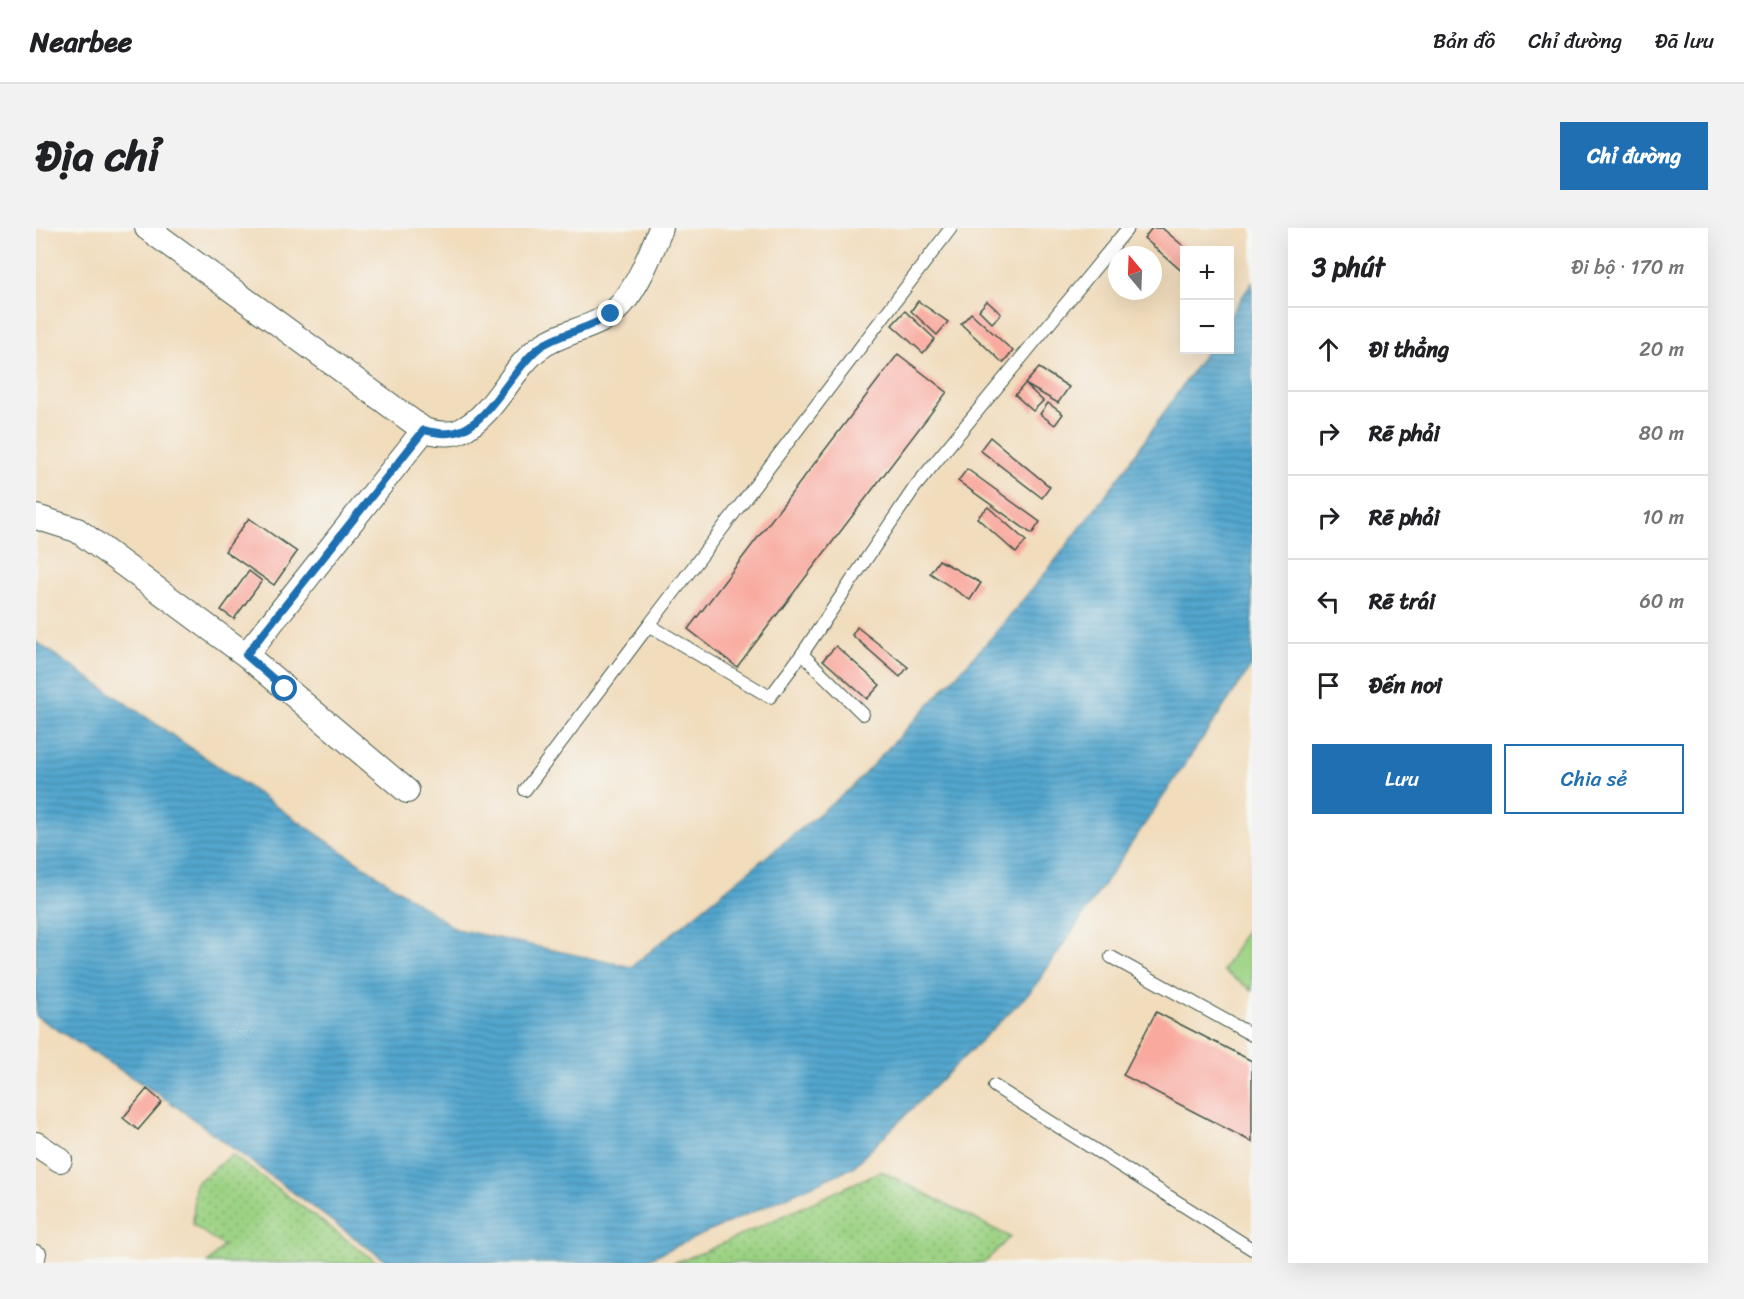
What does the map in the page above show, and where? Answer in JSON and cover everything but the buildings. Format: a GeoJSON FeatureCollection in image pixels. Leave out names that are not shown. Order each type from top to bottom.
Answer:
{"type":"FeatureCollection","features":[{"type":"Feature","properties":{"kind":"street"},"geometry":{"type":"LineString","coordinates":[[147,228],[424,430],[440,434],[459,432],[476,420],[494,403],[525,361],[538,349],[553,339],[599,322],[622,305],[645,267],[660,228]]}},
{"type":"Feature","properties":{"kind":"street"},"geometry":{"type":"LineString","coordinates":[[246,655],[424,430]]}},
{"type":"Feature","properties":{"kind":"street"},"geometry":{"type":"LineString","coordinates":[[36,517],[77,531],[246,655],[407,791]]}},
{"type":"Feature","properties":{"kind":"street"},"geometry":{"type":"LineString","coordinates":[[36,1144],[60,1160]]}},
{"type":"Feature","properties":{"kind":"lane"},"geometry":{"type":"LineString","coordinates":[[525,790],[951,228]]}},
{"type":"Feature","properties":{"kind":"lane"},"geometry":{"type":"LineString","coordinates":[[649,625],[770,697],[915,488],[1128,228]]}},
{"type":"Feature","properties":{"kind":"lane"},"geometry":{"type":"LineString","coordinates":[[802,654],[863,714]]}},
{"type":"Feature","properties":{"kind":"lane"},"geometry":{"type":"LineString","coordinates":[[1111,957],[1252,1035]]}},
{"type":"Feature","properties":{"kind":"lane"},"geometry":{"type":"LineString","coordinates":[[994,1086],[1252,1249]]}},
{"type":"Feature","properties":{"kind":"lane"},"geometry":{"type":"LineString","coordinates":[[36,1251],[40,1253],[38,1263]]}},
{"type":"Feature","properties":{"kind":"green space"},"geometry":{"type":"Polygon","coordinates":[[[1252,919],[1252,990],[1223,971],[1252,919]]]}},
{"type":"Feature","properties":{"kind":"green space"},"geometry":{"type":"Polygon","coordinates":[[[232,1155],[378,1263],[208,1263],[223,1246],[193,1225],[195,1184],[232,1155]]]}},
{"type":"Feature","properties":{"kind":"green space"},"geometry":{"type":"Polygon","coordinates":[[[881,1171],[1010,1237],[984,1263],[673,1263],[704,1252],[881,1171]]]}},
{"type":"Feature","properties":{"kind":"water"},"geometry":{"type":"Polygon","coordinates":[[[1252,282],[1252,665],[1034,988],[853,1167],[639,1263],[389,1263],[166,1099],[36,1016],[36,642],[456,929],[631,967],[852,787],[992,637],[1051,566],[1123,472],[1204,354],[1234,354],[1234,310],[1252,282]]]}},
{"type":"Feature","properties":{"kind":"route"},"geometry":{"type":"LineString","coordinates":[[285,689],[246,655],[424,430],[440,434],[459,432],[494,403],[525,361],[538,349],[553,339],[599,322],[611,314]]}}]}
